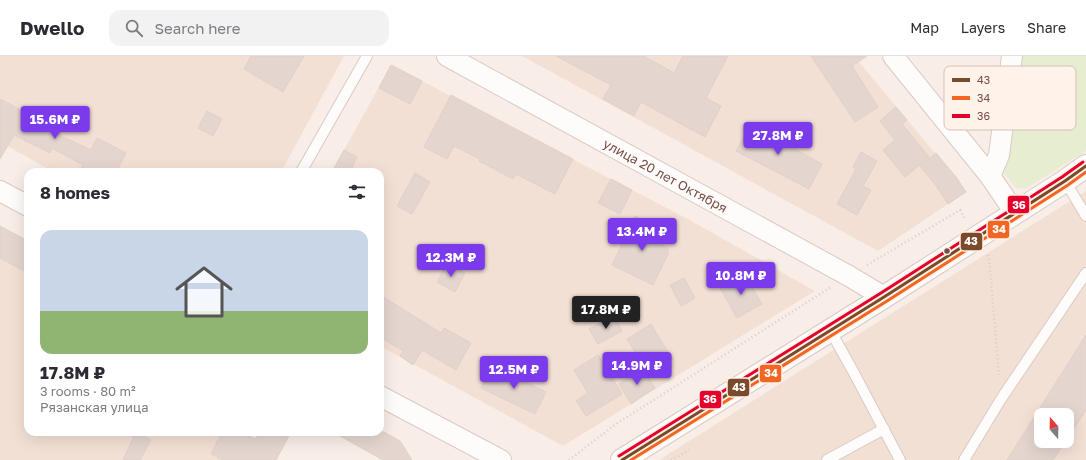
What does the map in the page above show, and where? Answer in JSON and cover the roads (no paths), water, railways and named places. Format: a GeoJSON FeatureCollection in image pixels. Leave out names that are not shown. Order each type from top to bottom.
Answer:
{"type":"FeatureCollection","features":[{"type":"Feature","properties":{"kind":"main road"},"geometry":{"type":"LineString","coordinates":[[622,460],[884,297],[1086,166]]}},
{"type":"Feature","properties":{"kind":"street","name":"улица 20 лет Октября"},"geometry":{"type":"LineString","coordinates":[[447,56],[849,276],[884,297]]}},
{"type":"Feature","properties":{"kind":"street"},"geometry":{"type":"LineString","coordinates":[[893,56],[944,119]]}},
{"type":"Feature","properties":{"kind":"street"},"geometry":{"type":"LineString","coordinates":[[953,130],[990,176],[1015,213]]}},
{"type":"Feature","properties":{"kind":"street"},"geometry":{"type":"LineString","coordinates":[[990,176],[999,155],[1003,130]]}},
{"type":"Feature","properties":{"kind":"street"},"geometry":{"type":"LineString","coordinates":[[0,191],[24,204]]}},
{"type":"Feature","properties":{"kind":"street"},"geometry":{"type":"LineString","coordinates":[[384,398],[501,460]]}},
{"type":"Feature","properties":{"kind":"lane"},"geometry":{"type":"LineString","coordinates":[[303,168],[367,56]]}},
{"type":"Feature","properties":{"kind":"lane"},"geometry":{"type":"LineString","coordinates":[[1065,181],[1086,216]]}},
{"type":"Feature","properties":{"kind":"lane"},"geometry":{"type":"LineString","coordinates":[[964,460],[1001,399],[1086,273]]}},
{"type":"Feature","properties":{"kind":"lane"},"geometry":{"type":"LineString","coordinates":[[830,330],[854,372],[900,460]]}},
{"type":"Feature","properties":{"kind":"lane"},"geometry":{"type":"LineString","coordinates":[[827,460],[884,429]]}}]}
